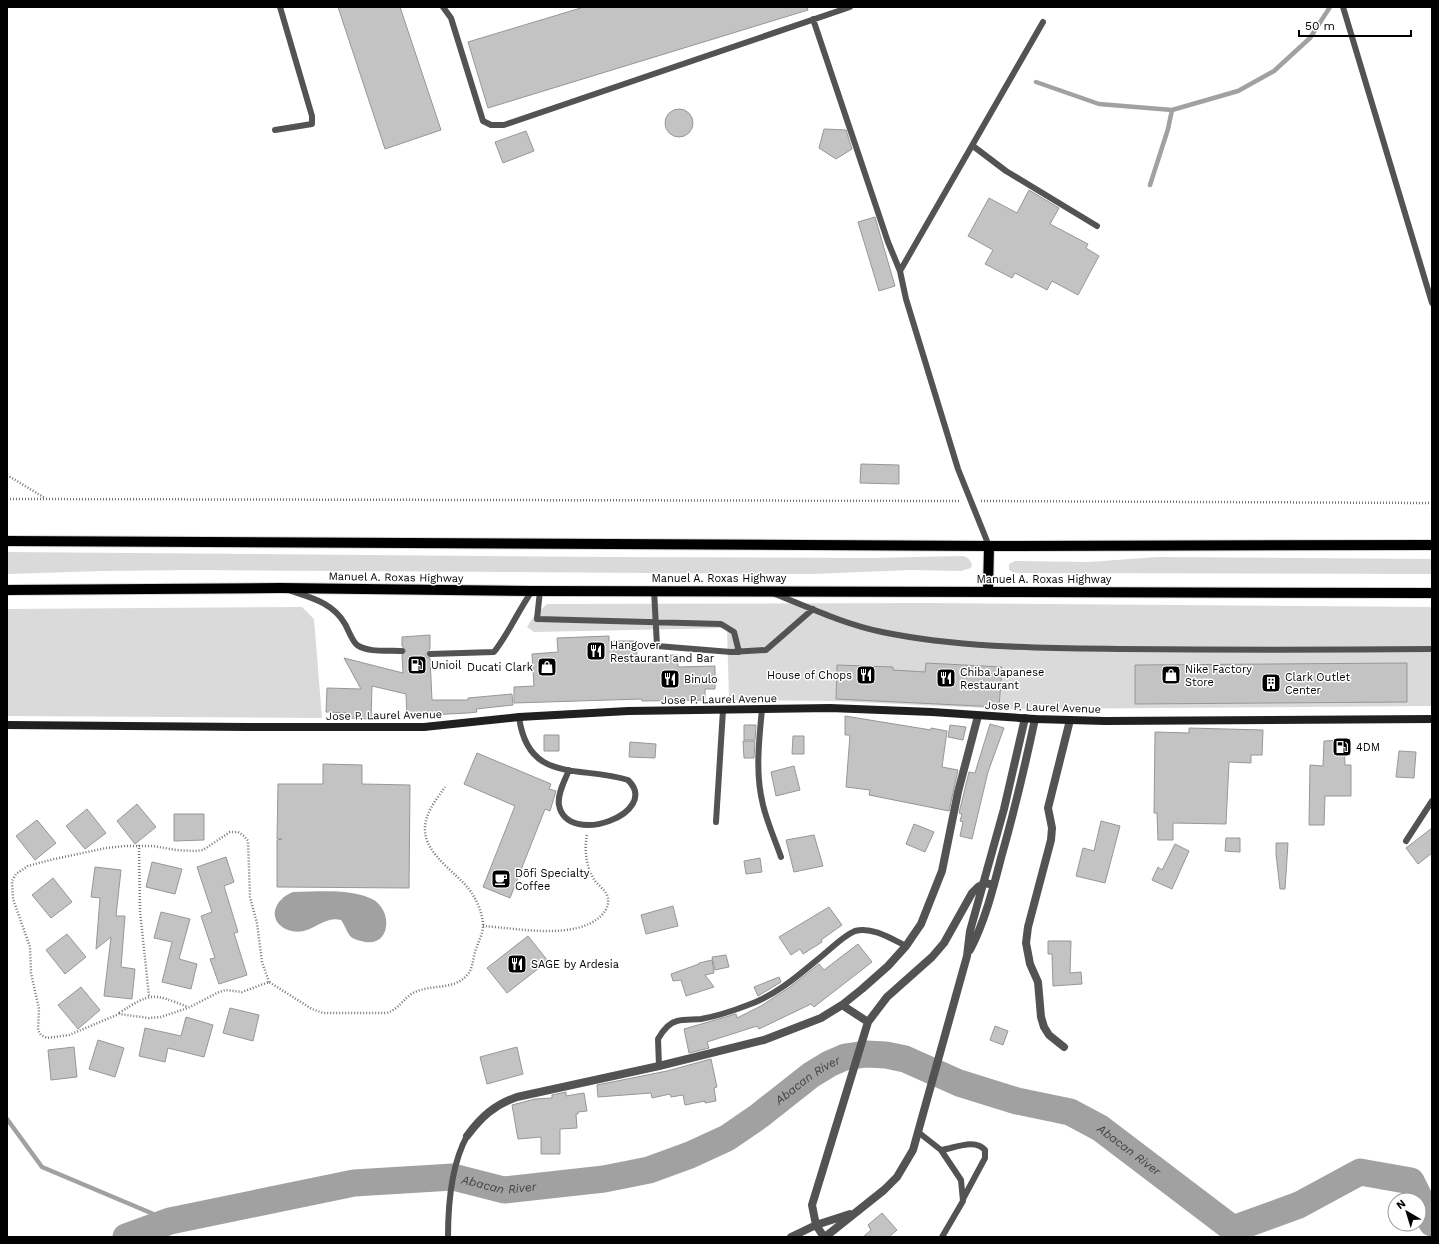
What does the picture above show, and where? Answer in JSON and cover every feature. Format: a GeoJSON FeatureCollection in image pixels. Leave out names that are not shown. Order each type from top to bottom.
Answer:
{"type":"FeatureCollection","features":[{"type":"Feature","properties":{"kind":"main road"},"geometry":{"type":"LineString","coordinates":[[7,540],[990,546],[1432,545]]}},
{"type":"Feature","properties":{"kind":"main road"},"geometry":{"type":"LineString","coordinates":[[988,591],[990,546]]}},
{"type":"Feature","properties":{"kind":"main road","name":"Manuel A. Roxas Highway"},"geometry":{"type":"LineString","coordinates":[[7,590],[280,588],[536,591],[766,590],[1432,593]]}},
{"type":"Feature","properties":{"kind":"street","name":"Jose P. Laurel Avenue"},"geometry":{"type":"LineString","coordinates":[[7,724],[242,727],[424,727],[519,717],[628,711],[762,709],[890,710],[1070,720],[1432,719]]}},
{"type":"Feature","properties":{"kind":"street"},"geometry":{"type":"LineString","coordinates":[[467,1136],[480,1119],[502,1102],[537,1092],[659,1066],[764,1040],[821,1018],[842,1005],[888,966],[906,946],[920,924],[942,871],[958,792],[978,716]]}},
{"type":"Feature","properties":{"kind":"street"},"geometry":{"type":"LineString","coordinates":[[967,956],[970,931],[985,883],[1025,718]]}},
{"type":"Feature","properties":{"kind":"street"},"geometry":{"type":"LineString","coordinates":[[994,885],[985,883],[972,893],[944,943],[932,957],[887,997],[868,1022],[814,1198],[813,1213],[816,1225],[824,1237],[884,1190],[897,1177],[913,1150],[967,956],[978,933],[994,885],[1014,811],[1035,719]]}},
{"type":"Feature","properties":{"kind":"street"},"geometry":{"type":"LineString","coordinates":[[1064,1047],[1049,1035],[1044,1027],[1041,1017],[1038,982],[1030,964],[1026,943],[1028,927],[1051,840],[1052,828],[1048,808],[1070,720]]}},
{"type":"Feature","properties":{"kind":"street"},"geometry":{"type":"LineString","coordinates":[[1017,756],[1027,757]]}},
{"type":"Feature","properties":{"kind":"street"},"geometry":{"type":"LineString","coordinates":[[1004,809],[1014,811]]}},
{"type":"Feature","properties":{"kind":"street"},"geometry":{"type":"LineString","coordinates":[[980,902],[988,904]]}},
{"type":"Feature","properties":{"kind":"street"},"geometry":{"type":"LineString","coordinates":[[842,1005],[868,1022]]}},
{"type":"Feature","properties":{"kind":"street"},"geometry":{"type":"LineString","coordinates":[[791,1237],[816,1225],[854,1213]]}},
{"type":"Feature","properties":{"kind":"lane"},"geometry":{"type":"LineString","coordinates":[[275,130],[312,124],[312,116],[280,7]]}},
{"type":"Feature","properties":{"kind":"lane"},"geometry":{"type":"LineString","coordinates":[[443,7],[451,18],[483,121],[491,125],[504,125],[850,7]]}},
{"type":"Feature","properties":{"kind":"lane"},"geometry":{"type":"LineString","coordinates":[[1344,7],[1432,303]]}},
{"type":"Feature","properties":{"kind":"lane"},"geometry":{"type":"LineString","coordinates":[[813,19],[888,242],[900,271],[906,299],[950,443],[970,501],[990,546]]}},
{"type":"Feature","properties":{"kind":"lane"},"geometry":{"type":"LineString","coordinates":[[900,271],[1043,22]]}},
{"type":"Feature","properties":{"kind":"lane"},"geometry":{"type":"LineString","coordinates":[[973,146],[1006,171],[1097,226]]}},
{"type":"Feature","properties":{"kind":"lane"},"geometry":{"type":"LineString","coordinates":[[280,588],[320,600],[333,610],[343,621],[356,644],[366,649],[402,651]]}},
{"type":"Feature","properties":{"kind":"lane"},"geometry":{"type":"LineString","coordinates":[[654,590],[657,646],[739,652],[766,650],[813,609]]}},
{"type":"Feature","properties":{"kind":"lane"},"geometry":{"type":"LineString","coordinates":[[766,590],[843,622],[880,632],[930,640],[993,646],[1157,649],[1432,649]]}},
{"type":"Feature","properties":{"kind":"lane"},"geometry":{"type":"LineString","coordinates":[[536,591],[537,619],[655,621],[721,624],[734,632],[739,652]]}},
{"type":"Feature","properties":{"kind":"lane"},"geometry":{"type":"LineString","coordinates":[[430,654],[494,652],[502,641],[518,610],[536,591]]}},
{"type":"Feature","properties":{"kind":"lane"},"geometry":{"type":"LineString","coordinates":[[762,709],[758,751],[759,789],[763,806],[781,857]]}},
{"type":"Feature","properties":{"kind":"lane"},"geometry":{"type":"LineString","coordinates":[[716,822],[723,710]]}},
{"type":"Feature","properties":{"kind":"lane"},"geometry":{"type":"LineString","coordinates":[[519,717],[521,732],[530,751],[544,763],[569,770],[628,780],[633,785],[635,792],[635,799],[631,808],[625,814],[603,823],[589,826],[578,824],[570,820],[564,815],[559,805],[560,793],[569,770]]}},
{"type":"Feature","properties":{"kind":"lane"},"geometry":{"type":"LineString","coordinates":[[1406,841],[1432,802]]}},
{"type":"Feature","properties":{"kind":"lane"},"geometry":{"type":"LineString","coordinates":[[659,1066],[658,1039],[668,1026],[677,1021],[700,1019],[721,1014],[769,996],[792,981],[855,931],[866,930],[880,933],[906,946]]}},
{"type":"Feature","properties":{"kind":"lane"},"geometry":{"type":"LineString","coordinates":[[918,1132],[942,1150],[961,1180],[962,1201]]}},
{"type":"Feature","properties":{"kind":"lane"},"geometry":{"type":"LineString","coordinates":[[448,1237],[453,1177],[461,1147],[467,1136]]}},
{"type":"Feature","properties":{"kind":"lane"},"geometry":{"type":"LineString","coordinates":[[942,1150],[975,1143],[985,1150],[985,1158],[942,1237]]}},
{"type":"Feature","properties":{"kind":"path"},"geometry":{"type":"LineString","coordinates":[[7,475],[46,499]]}},
{"type":"Feature","properties":{"kind":"path"},"geometry":{"type":"LineString","coordinates":[[7,499],[1432,503]]}},
{"type":"Feature","properties":{"kind":"path"},"geometry":{"type":"LineString","coordinates":[[188,1008],[161,998],[149,996],[119,1014],[69,1035],[56,1038],[47,1038],[41,1035],[38,1030],[39,1009],[31,973],[30,946],[13,899],[12,881],[16,874],[28,866],[106,848],[139,846],[195,851],[203,850],[230,832],[238,832],[248,841],[250,896],[257,923],[262,962],[269,982],[312,1009],[323,1013],[387,1012],[396,1010],[414,993],[449,986],[466,976],[471,970],[483,926],[480,911],[469,888],[446,867],[432,849],[425,831],[428,814],[445,787]]}},
{"type":"Feature","properties":{"kind":"path"},"geometry":{"type":"LineString","coordinates":[[483,926],[557,931],[574,929],[589,924],[600,917],[606,909],[608,902],[607,895],[596,882],[588,866],[585,845],[589,826]]}},
{"type":"Feature","properties":{"kind":"path"},"geometry":{"type":"LineString","coordinates":[[139,846],[140,911],[149,996]]}},
{"type":"Feature","properties":{"kind":"path"},"geometry":{"type":"LineString","coordinates":[[119,1014],[149,1018],[174,1013],[188,1008],[219,992],[226,990],[242,992],[269,982]]}},
{"type":"Feature","properties":{"kind":"shaded area"},"geometry":{"type":"Polygon","coordinates":[[[7,552],[607,557],[872,558],[963,556],[968,558],[972,564],[971,568],[961,571],[910,570],[813,574],[194,570],[7,574],[7,552]]]}},
{"type":"Feature","properties":{"kind":"shaded area"},"geometry":{"type":"Polygon","coordinates":[[[1157,557],[1432,559],[1432,574],[1016,573],[1009,570],[1009,564],[1015,561],[1089,562],[1157,557]]]}},
{"type":"Feature","properties":{"kind":"shaded area"},"geometry":{"type":"Polygon","coordinates":[[[927,603],[1432,607],[1432,706],[1006,709],[836,701],[729,700],[727,628],[534,632],[527,627],[534,616],[547,604],[927,603]]]}},
{"type":"Feature","properties":{"kind":"shaded area"},"geometry":{"type":"Polygon","coordinates":[[[302,607],[314,619],[322,718],[7,716],[7,609],[302,607]]]}},
{"type":"Feature","properties":{"kind":"shaded area"},"geometry":{"type":"Polygon","coordinates":[[[293,892],[343,892],[353,893],[372,899],[379,904],[384,911],[386,928],[383,935],[378,940],[371,942],[357,940],[350,936],[341,920],[334,919],[303,931],[296,932],[288,930],[281,926],[277,921],[275,910],[277,905],[286,895],[293,892]]]}},
{"type":"Feature","properties":{"kind":"building"},"geometry":{"type":"Polygon","coordinates":[[[338,7],[400,7],[441,130],[385,149],[338,7]]]}},
{"type":"Feature","properties":{"kind":"building"},"geometry":{"type":"Polygon","coordinates":[[[584,7],[807,7],[808,10],[488,108],[468,42],[584,7]]]}},
{"type":"Feature","properties":{"kind":"building"},"geometry":{"type":"Polygon","coordinates":[[[679,109],[689,113],[693,123],[689,133],[679,137],[669,133],[665,123],[669,113],[679,109]]]}},
{"type":"Feature","properties":{"kind":"building"},"geometry":{"type":"Polygon","coordinates":[[[824,129],[846,130],[852,149],[836,159],[819,148],[824,129]]]}},
{"type":"Feature","properties":{"kind":"building"},"geometry":{"type":"Polygon","coordinates":[[[526,131],[534,151],[503,163],[495,142],[526,131]]]}},
{"type":"Feature","properties":{"kind":"building"},"geometry":{"type":"Polygon","coordinates":[[[1029,190],[1059,208],[1050,224],[1088,244],[1086,248],[1099,256],[1078,295],[1052,281],[1047,290],[1015,273],[1012,278],[985,264],[993,250],[968,236],[989,198],[1017,213],[1029,190]]]}},
{"type":"Feature","properties":{"kind":"building"},"geometry":{"type":"Polygon","coordinates":[[[875,217],[895,286],[879,291],[858,222],[875,217]]]}},
{"type":"Feature","properties":{"kind":"building"},"geometry":{"type":"Polygon","coordinates":[[[861,464],[899,465],[899,484],[860,483],[861,464]]]}},
{"type":"Feature","properties":{"kind":"building"},"geometry":{"type":"Polygon","coordinates":[[[430,635],[430,649],[426,654],[426,657],[430,658],[432,700],[468,700],[468,698],[512,694],[513,705],[476,709],[477,712],[468,713],[407,716],[406,694],[372,686],[371,719],[347,718],[347,713],[326,712],[327,688],[361,689],[344,658],[403,673],[402,655],[406,651],[402,646],[402,637],[430,635]]]}},
{"type":"Feature","properties":{"kind":"building"},"geometry":{"type":"Polygon","coordinates":[[[609,636],[609,641],[636,641],[637,656],[678,655],[678,667],[715,666],[715,689],[705,689],[705,700],[642,701],[642,699],[514,703],[514,687],[534,686],[532,654],[558,652],[557,638],[609,636]]]}},
{"type":"Feature","properties":{"kind":"building"},"geometry":{"type":"Polygon","coordinates":[[[926,663],[1002,667],[999,707],[836,699],[837,665],[893,667],[893,670],[925,672],[926,663]]]}},
{"type":"Feature","properties":{"kind":"building","name":"Clark Outlet Center"},"geometry":{"type":"Polygon","coordinates":[[[1407,663],[1407,702],[1135,704],[1135,665],[1407,663]]]}},
{"type":"Feature","properties":{"kind":"building"},"geometry":{"type":"Polygon","coordinates":[[[845,716],[931,730],[931,728],[947,731],[942,767],[958,770],[949,811],[869,795],[870,790],[846,787],[850,735],[845,735],[845,716]]]}},
{"type":"Feature","properties":{"kind":"building"},"geometry":{"type":"Polygon","coordinates":[[[990,724],[1004,728],[988,772],[972,839],[960,836],[963,822],[960,821],[962,814],[959,813],[969,772],[975,773],[990,724]]]}},
{"type":"Feature","properties":{"kind":"building"},"geometry":{"type":"Polygon","coordinates":[[[744,725],[756,725],[755,740],[744,740],[744,725]]]}},
{"type":"Feature","properties":{"kind":"building"},"geometry":{"type":"Polygon","coordinates":[[[950,725],[966,727],[963,740],[948,737],[950,725]]]}},
{"type":"Feature","properties":{"kind":"building"},"geometry":{"type":"Polygon","coordinates":[[[1189,728],[1263,730],[1262,755],[1251,755],[1251,763],[1229,762],[1226,824],[1173,823],[1173,840],[1158,840],[1157,813],[1154,813],[1155,732],[1189,733],[1189,728]]]}},
{"type":"Feature","properties":{"kind":"building"},"geometry":{"type":"Polygon","coordinates":[[[544,735],[559,735],[559,751],[544,751],[544,735]]]}},
{"type":"Feature","properties":{"kind":"building"},"geometry":{"type":"Polygon","coordinates":[[[793,736],[804,736],[804,754],[792,754],[793,736]]]}},
{"type":"Feature","properties":{"kind":"building"},"geometry":{"type":"Polygon","coordinates":[[[1344,740],[1345,765],[1351,765],[1351,796],[1325,796],[1324,825],[1309,825],[1310,765],[1323,766],[1324,741],[1344,740]]]}},
{"type":"Feature","properties":{"kind":"building"},"geometry":{"type":"Polygon","coordinates":[[[743,741],[755,741],[754,758],[744,758],[743,741]]]}},
{"type":"Feature","properties":{"kind":"building"},"geometry":{"type":"Polygon","coordinates":[[[630,742],[656,744],[655,758],[629,757],[630,742]]]}},
{"type":"Feature","properties":{"kind":"building"},"geometry":{"type":"Polygon","coordinates":[[[1399,751],[1416,752],[1414,778],[1396,777],[1399,751]]]}},
{"type":"Feature","properties":{"kind":"building"},"geometry":{"type":"Polygon","coordinates":[[[477,753],[551,784],[549,789],[556,791],[550,811],[545,809],[510,898],[483,887],[515,806],[464,784],[477,753]]]}},
{"type":"Feature","properties":{"kind":"building"},"geometry":{"type":"Polygon","coordinates":[[[323,764],[362,765],[362,784],[410,785],[409,888],[277,887],[277,840],[282,839],[277,839],[278,784],[323,784],[323,764]]]}},
{"type":"Feature","properties":{"kind":"building"},"geometry":{"type":"Polygon","coordinates":[[[794,766],[800,790],[776,796],[771,772],[794,766]]]}},
{"type":"Feature","properties":{"kind":"building"},"geometry":{"type":"Polygon","coordinates":[[[137,804],[156,827],[135,844],[117,821],[137,804]]]}},
{"type":"Feature","properties":{"kind":"building"},"geometry":{"type":"Polygon","coordinates":[[[87,809],[106,833],[85,849],[66,826],[87,809]]]}},
{"type":"Feature","properties":{"kind":"building"},"geometry":{"type":"Polygon","coordinates":[[[174,814],[204,814],[204,840],[174,841],[174,814]]]}},
{"type":"Feature","properties":{"kind":"building"},"geometry":{"type":"Polygon","coordinates":[[[37,820],[56,843],[35,860],[16,836],[37,820]]]}},
{"type":"Feature","properties":{"kind":"building"},"geometry":{"type":"Polygon","coordinates":[[[1101,821],[1120,826],[1105,883],[1076,876],[1083,848],[1094,851],[1101,821]]]}},
{"type":"Feature","properties":{"kind":"building"},"geometry":{"type":"Polygon","coordinates":[[[914,824],[934,832],[925,852],[906,844],[914,824]]]}},
{"type":"Feature","properties":{"kind":"building"},"geometry":{"type":"Polygon","coordinates":[[[1432,828],[1432,853],[1418,864],[1406,848],[1432,828]]]}},
{"type":"Feature","properties":{"kind":"building"},"geometry":{"type":"Polygon","coordinates":[[[814,835],[823,866],[794,872],[786,840],[814,835]]]}},
{"type":"Feature","properties":{"kind":"building"},"geometry":{"type":"Polygon","coordinates":[[[1226,838],[1240,838],[1240,852],[1225,851],[1226,838]]]}},
{"type":"Feature","properties":{"kind":"building"},"geometry":{"type":"Polygon","coordinates":[[[1276,843],[1288,843],[1285,889],[1280,889],[1276,843]]]}},
{"type":"Feature","properties":{"kind":"building"},"geometry":{"type":"Polygon","coordinates":[[[1175,844],[1189,851],[1172,889],[1152,880],[1158,867],[1162,870],[1175,844]]]}},
{"type":"Feature","properties":{"kind":"building"},"geometry":{"type":"Polygon","coordinates":[[[226,857],[234,882],[224,886],[238,932],[234,933],[247,975],[219,984],[210,959],[215,958],[201,916],[212,912],[197,867],[226,857]]]}},
{"type":"Feature","properties":{"kind":"building"},"geometry":{"type":"Polygon","coordinates":[[[760,858],[762,872],[746,874],[744,861],[760,858]]]}},
{"type":"Feature","properties":{"kind":"building"},"geometry":{"type":"Polygon","coordinates":[[[152,862],[182,869],[175,894],[146,887],[152,862]]]}},
{"type":"Feature","properties":{"kind":"building"},"geometry":{"type":"Polygon","coordinates":[[[95,867],[121,870],[116,916],[125,916],[121,967],[135,969],[132,999],[104,996],[111,937],[96,949],[100,898],[91,897],[95,867]]]}},
{"type":"Feature","properties":{"kind":"building"},"geometry":{"type":"Polygon","coordinates":[[[53,878],[72,902],[51,918],[32,895],[53,878]]]}},
{"type":"Feature","properties":{"kind":"building"},"geometry":{"type":"Polygon","coordinates":[[[673,906],[678,926],[646,934],[641,915],[673,906]]]}},
{"type":"Feature","properties":{"kind":"building"},"geometry":{"type":"Polygon","coordinates":[[[829,907],[842,925],[821,940],[822,942],[803,954],[800,949],[791,955],[779,937],[829,907]]]}},
{"type":"Feature","properties":{"kind":"building"},"geometry":{"type":"Polygon","coordinates":[[[161,912],[190,919],[179,959],[197,964],[191,989],[162,982],[172,942],[154,938],[161,912]]]}},
{"type":"Feature","properties":{"kind":"building"},"geometry":{"type":"Polygon","coordinates":[[[67,934],[86,957],[65,974],[46,950],[67,934]]]}},
{"type":"Feature","properties":{"kind":"building"},"geometry":{"type":"Polygon","coordinates":[[[528,936],[548,961],[507,993],[487,968],[528,936]]]}},
{"type":"Feature","properties":{"kind":"building"},"geometry":{"type":"Polygon","coordinates":[[[1048,941],[1071,941],[1070,973],[1081,972],[1082,984],[1053,986],[1052,954],[1048,954],[1048,941]]]}},
{"type":"Feature","properties":{"kind":"building"},"geometry":{"type":"Polygon","coordinates":[[[858,944],[872,962],[814,1007],[811,1004],[759,1029],[757,1026],[707,1042],[709,1048],[689,1053],[684,1029],[736,1014],[737,1018],[761,1006],[790,987],[819,964],[824,970],[858,944]]]}},
{"type":"Feature","properties":{"kind":"building"},"geometry":{"type":"Polygon","coordinates":[[[726,955],[729,967],[715,970],[712,957],[726,955]]]}},
{"type":"Feature","properties":{"kind":"building"},"geometry":{"type":"Polygon","coordinates":[[[712,960],[714,973],[705,975],[714,987],[686,996],[681,980],[673,981],[671,974],[699,963],[712,960]]]}},
{"type":"Feature","properties":{"kind":"building"},"geometry":{"type":"Polygon","coordinates":[[[779,977],[781,982],[758,996],[754,987],[779,977]]]}},
{"type":"Feature","properties":{"kind":"building"},"geometry":{"type":"Polygon","coordinates":[[[81,987],[100,1010],[78,1029],[58,1005],[81,987]]]}},
{"type":"Feature","properties":{"kind":"building"},"geometry":{"type":"Polygon","coordinates":[[[230,1008],[259,1015],[253,1041],[223,1033],[230,1008]]]}},
{"type":"Feature","properties":{"kind":"building"},"geometry":{"type":"Polygon","coordinates":[[[186,1017],[213,1025],[204,1057],[168,1048],[165,1062],[139,1056],[145,1028],[181,1036],[186,1017]]]}},
{"type":"Feature","properties":{"kind":"building"},"geometry":{"type":"Polygon","coordinates":[[[995,1026],[1008,1031],[1003,1045],[990,1040],[995,1026]]]}},
{"type":"Feature","properties":{"kind":"building"},"geometry":{"type":"Polygon","coordinates":[[[98,1040],[124,1048],[115,1077],[89,1069],[98,1040]]]}},
{"type":"Feature","properties":{"kind":"building"},"geometry":{"type":"Polygon","coordinates":[[[74,1047],[77,1077],[51,1080],[48,1050],[74,1047]]]}},
{"type":"Feature","properties":{"kind":"building"},"geometry":{"type":"Polygon","coordinates":[[[517,1047],[523,1074],[487,1084],[480,1057],[517,1047]]]}},
{"type":"Feature","properties":{"kind":"building"},"geometry":{"type":"Polygon","coordinates":[[[711,1059],[717,1087],[714,1088],[716,1101],[705,1103],[705,1101],[685,1105],[683,1095],[671,1097],[670,1094],[652,1098],[651,1093],[598,1097],[597,1085],[667,1071],[711,1059]]]}},
{"type":"Feature","properties":{"kind":"building"},"geometry":{"type":"Polygon","coordinates":[[[566,1092],[566,1096],[584,1093],[587,1111],[578,1112],[578,1114],[576,1114],[577,1128],[560,1129],[560,1154],[541,1154],[541,1137],[518,1139],[512,1105],[535,1099],[552,1098],[552,1095],[566,1092]]]}},
{"type":"Feature","properties":{"kind":"building"},"geometry":{"type":"Polygon","coordinates":[[[882,1213],[897,1230],[889,1237],[863,1237],[871,1230],[868,1225],[882,1213]]]}},
{"type":"Feature","properties":{"kind":"waterway"},"geometry":{"type":"LineString","coordinates":[[1036,82],[1099,104],[1172,110],[1238,91],[1274,71],[1310,38],[1330,7]]}},
{"type":"Feature","properties":{"kind":"waterway"},"geometry":{"type":"LineString","coordinates":[[1150,185],[1168,129],[1172,110]]}},
{"type":"Feature","properties":{"kind":"waterway","name":"Abacan River"},"geometry":{"type":"LineString","coordinates":[[126,1237],[170,1221],[354,1183],[453,1177],[504,1190],[604,1179],[649,1170],[690,1155],[727,1138],[759,1116],[811,1075],[829,1064],[845,1057],[866,1054],[886,1055],[905,1059],[959,1083],[1017,1101],[1070,1112],[1100,1128],[1233,1229],[1299,1205],[1360,1172],[1411,1181],[1432,1223]]}},
{"type":"Feature","properties":{"kind":"waterway"},"geometry":{"type":"LineString","coordinates":[[7,1119],[42,1167],[170,1221]]}},
{"type":"Feature","properties":{"kind":"place","name":"Hangover Restaurant and Bar"},"geometry":{"type":"Point","coordinates":[596,651]}},
{"type":"Feature","properties":{"kind":"place","name":"Unioil"},"geometry":{"type":"Point","coordinates":[417,665]}},
{"type":"Feature","properties":{"kind":"place","name":"Ducati Clark"},"geometry":{"type":"Point","coordinates":[547,667]}},
{"type":"Feature","properties":{"kind":"place","name":"House of Chops"},"geometry":{"type":"Point","coordinates":[866,675]}},
{"type":"Feature","properties":{"kind":"place","name":"Nike Factory Store"},"geometry":{"type":"Point","coordinates":[1171,675]}},
{"type":"Feature","properties":{"kind":"place","name":"Chiba Japanese Restaurant"},"geometry":{"type":"Point","coordinates":[946,678]}},
{"type":"Feature","properties":{"kind":"place","name":"Binulo"},"geometry":{"type":"Point","coordinates":[670,679]}},
{"type":"Feature","properties":{"kind":"place","name":"Clark Outlet Center"},"geometry":{"type":"Point","coordinates":[1271,683]}},
{"type":"Feature","properties":{"kind":"place","name":"4DM"},"geometry":{"type":"Point","coordinates":[1342,747]}},
{"type":"Feature","properties":{"kind":"place","name":"Dōfi Specialty Coffee"},"geometry":{"type":"Point","coordinates":[501,879]}},
{"type":"Feature","properties":{"kind":"place","name":"SAGE by Ardesia"},"geometry":{"type":"Point","coordinates":[517,964]}}]}
